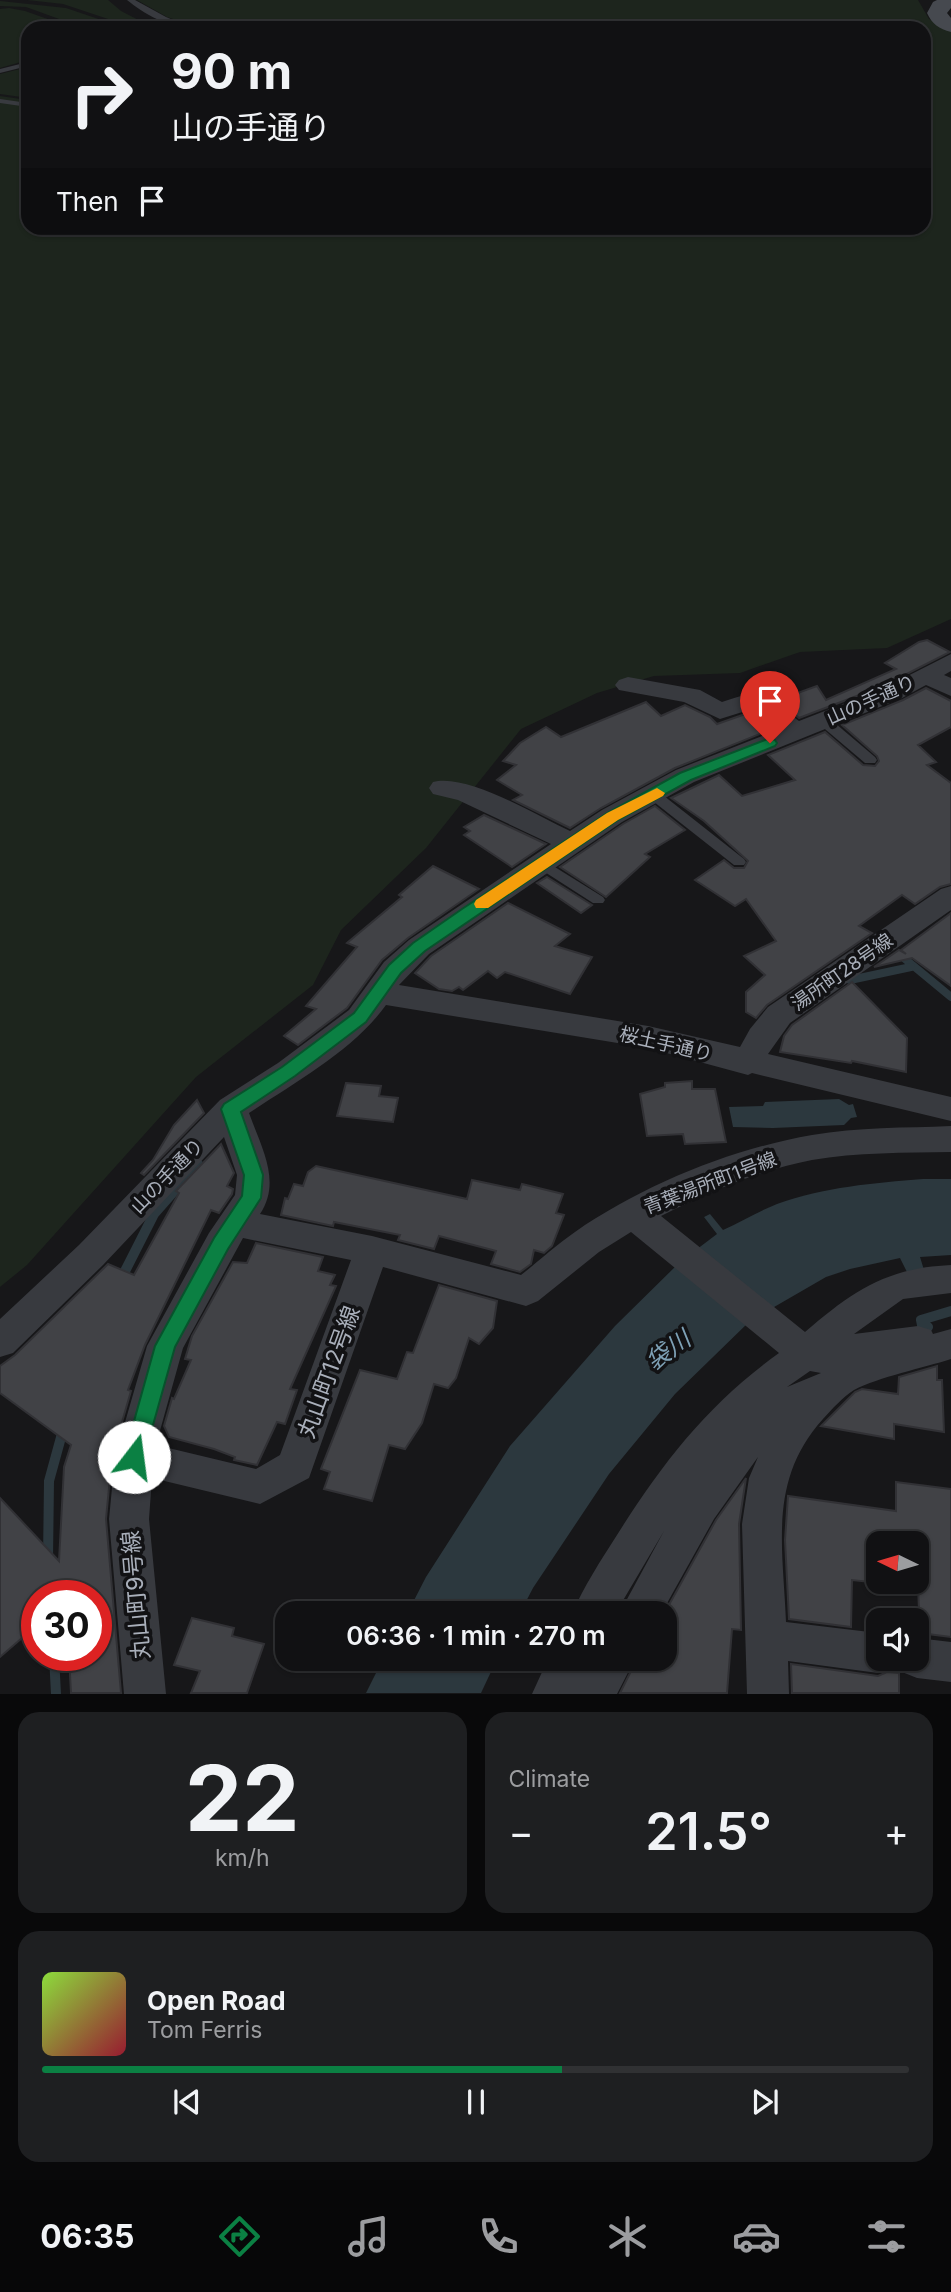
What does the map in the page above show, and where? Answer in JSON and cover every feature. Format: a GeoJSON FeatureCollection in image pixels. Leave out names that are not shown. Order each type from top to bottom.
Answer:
{"type":"FeatureCollection","features":[{"type":"Feature","properties":{"kind":"street"},"geometry":{"type":"LineString","coordinates":[[951,1],[940,6],[937,13],[940,20],[951,26]]}},
{"type":"Feature","properties":{"kind":"street","name":"山の手通り"},"geometry":{"type":"LineString","coordinates":[[0,1342],[91,1255],[231,1109],[289,1071],[360,1018],[395,969],[419,947],[612,816],[695,772],[893,693],[951,661]]}},
{"type":"Feature","properties":{"kind":"street"},"geometry":{"type":"LineString","coordinates":[[925,675],[951,688]]}},
{"type":"Feature","properties":{"kind":"street"},"geometry":{"type":"LineString","coordinates":[[628,685],[691,695],[720,711],[756,699],[796,732]]}},
{"type":"Feature","properties":{"kind":"street"},"geometry":{"type":"LineString","coordinates":[[443,788],[467,793],[572,843]]}},
{"type":"Feature","properties":{"kind":"street","name":"湯所町28号線"},"geometry":{"type":"LineString","coordinates":[[748,1063],[761,1037],[779,1015],[951,896]]}},
{"type":"Feature","properties":{"kind":"street","name":"桜土手通り"},"geometry":{"type":"LineString","coordinates":[[379,993],[648,1037],[748,1063],[951,1109]]}},
{"type":"Feature","properties":{"kind":"street","name":"丸山町9号線"},"geometry":{"type":"LineString","coordinates":[[145,1693],[129,1519],[134,1457],[165,1346],[252,1198],[254,1175],[231,1109]]}},
{"type":"Feature","properties":{"kind":"street","name":"青葉湯所町1号線"},"geometry":{"type":"LineString","coordinates":[[632,1214],[710,1180],[793,1151],[836,1145],[951,1139]]}},
{"type":"Feature","properties":{"kind":"street"},"geometry":{"type":"LineString","coordinates":[[235,1223],[372,1250],[526,1291],[587,1241],[632,1214]]}},
{"type":"Feature","properties":{"kind":"street","name":"青葉湯所町1号線"},"geometry":{"type":"LineString","coordinates":[[632,1214],[664,1236],[798,1346]]}},
{"type":"Feature","properties":{"kind":"street","name":"丸山町12号線"},"geometry":{"type":"LineString","coordinates":[[134,1457],[260,1487],[295,1466],[372,1250]]}},
{"type":"Feature","properties":{"kind":"street"},"geometry":{"type":"LineString","coordinates":[[600,1601],[649,1516],[703,1446],[798,1346],[893,1288],[951,1279]]}},
{"type":"Feature","properties":{"kind":"street"},"geometry":{"type":"LineString","coordinates":[[798,1346],[818,1358],[846,1350],[937,1338],[951,1343]]}},
{"type":"Feature","properties":{"kind":"street"},"geometry":{"type":"LineString","coordinates":[[646,1601],[666,1563],[735,1458],[777,1412],[845,1377],[951,1343]]}},
{"type":"Feature","properties":{"kind":"street"},"geometry":{"type":"LineString","coordinates":[[768,1693],[762,1524],[768,1478],[794,1425],[828,1388]]}},
{"type":"Feature","properties":{"kind":"street"},"geometry":{"type":"LineString","coordinates":[[767,1639],[866,1651]]}},
{"type":"Feature","properties":{"kind":"street"},"geometry":{"type":"LineString","coordinates":[[929,1659],[951,1662]]}},
{"type":"Feature","properties":{"kind":"street"},"geometry":{"type":"LineString","coordinates":[[553,1693],[563,1671]]}},
{"type":"Feature","properties":{"kind":"street"},"geometry":{"type":"LineString","coordinates":[[594,1693],[607,1671]]}},
{"type":"Feature","properties":{"kind":"lane"},"geometry":{"type":"LineString","coordinates":[[130,0],[169,21]]}},
{"type":"Feature","properties":{"kind":"lane"},"geometry":{"type":"LineString","coordinates":[[0,71],[21,66]]}},
{"type":"Feature","properties":{"kind":"lane"},"geometry":{"type":"LineString","coordinates":[[0,101],[21,104]]}},
{"type":"Feature","properties":{"kind":"lane"},"geometry":{"type":"LineString","coordinates":[[824,721],[870,760]]}},
{"type":"Feature","properties":{"kind":"lane"},"geometry":{"type":"LineString","coordinates":[[654,795],[739,862]]}},
{"type":"Feature","properties":{"kind":"lane"},"geometry":{"type":"LineString","coordinates":[[542,863],[598,900]]}},
{"type":"Feature","properties":{"kind":"shaded area"},"geometry":{"type":"Polygon","coordinates":[[[27,0],[108,0],[121,11],[140,21],[114,21],[63,4],[27,0]]]}},
{"type":"Feature","properties":{"kind":"shaded area"},"geometry":{"type":"Polygon","coordinates":[[[137,0],[918,0],[929,19],[951,31],[951,619],[887,648],[800,652],[740,673],[654,676],[597,693],[521,729],[426,848],[341,930],[313,985],[196,1077],[27,1265],[0,1287],[0,96],[21,99],[21,235],[931,235],[931,21],[179,21],[137,0]]]}},
{"type":"Feature","properties":{"kind":"shaded area"},"geometry":{"type":"Polygon","coordinates":[[[0,1],[66,8],[104,21],[65,21],[26,7],[0,6],[0,1]]]}},
{"type":"Feature","properties":{"kind":"shaded area"},"geometry":{"type":"Polygon","coordinates":[[[0,9],[25,11],[53,21],[21,21],[21,62],[0,68],[0,9]]]}},
{"type":"Feature","properties":{"kind":"shaded area"},"geometry":{"type":"Polygon","coordinates":[[[21,69],[21,97],[0,94],[0,74],[21,69]]]}},
{"type":"Feature","properties":{"kind":"water"},"geometry":{"type":"Polygon","coordinates":[[[839,1099],[849,1105],[853,1104],[857,1117],[851,1118],[844,1125],[733,1127],[729,1107],[763,1106],[765,1102],[839,1099]]]}},
{"type":"Feature","properties":{"kind":"water","name":"袋川"},"geometry":{"type":"Polygon","coordinates":[[[951,1179],[951,1255],[920,1257],[924,1270],[907,1272],[900,1258],[850,1269],[826,1277],[750,1321],[675,1394],[609,1474],[526,1601],[414,1601],[426,1577],[510,1446],[615,1326],[680,1262],[717,1234],[704,1217],[710,1214],[723,1230],[795,1198],[868,1184],[951,1179]]]}},
{"type":"Feature","properties":{"kind":"water"},"geometry":{"type":"Polygon","coordinates":[[[377,1671],[491,1671],[481,1693],[366,1693],[377,1671]]]}},
{"type":"Feature","properties":{"kind":"building"},"geometry":{"type":"Polygon","coordinates":[[[927,640],[950,652],[883,686],[799,718],[778,700],[817,686],[826,700],[896,669],[885,663],[927,640]]]}},
{"type":"Feature","properties":{"kind":"building"},"geometry":{"type":"Polygon","coordinates":[[[926,688],[951,701],[951,727],[918,745],[936,762],[927,765],[951,783],[951,884],[940,887],[915,904],[902,895],[859,926],[872,933],[767,1005],[756,1018],[746,1012],[746,992],[765,975],[744,956],[776,941],[746,899],[735,906],[695,880],[724,860],[734,868],[744,868],[748,861],[704,821],[671,798],[719,775],[742,796],[795,780],[768,755],[825,732],[863,765],[875,766],[879,761],[877,756],[842,725],[926,688]]]}},
{"type":"Feature","properties":{"kind":"building"},"geometry":{"type":"Polygon","coordinates":[[[646,702],[661,716],[685,705],[710,717],[717,724],[751,712],[772,729],[675,768],[570,828],[513,800],[522,795],[497,780],[516,765],[503,761],[520,743],[546,727],[561,737],[646,702]]]}},
{"type":"Feature","properties":{"kind":"building"},"geometry":{"type":"Polygon","coordinates":[[[655,806],[685,830],[645,854],[650,857],[606,897],[560,867],[623,824],[655,806]]]}},
{"type":"Feature","properties":{"kind":"building"},"geometry":{"type":"Polygon","coordinates":[[[484,815],[546,844],[512,867],[464,835],[470,831],[464,827],[484,815]]]}},
{"type":"Feature","properties":{"kind":"building"},"geometry":{"type":"Polygon","coordinates":[[[433,866],[479,889],[408,938],[382,960],[347,1008],[298,1045],[284,1036],[316,1009],[306,1006],[357,947],[347,943],[402,897],[399,895],[433,866]]]}},
{"type":"Feature","properties":{"kind":"building"},"geometry":{"type":"Polygon","coordinates":[[[547,877],[592,905],[581,913],[537,883],[547,877]]]}},
{"type":"Feature","properties":{"kind":"building"},"geometry":{"type":"Polygon","coordinates":[[[508,903],[570,934],[555,946],[592,957],[570,994],[505,972],[497,978],[488,971],[463,990],[459,987],[452,991],[439,989],[415,973],[431,956],[508,903]]]}},
{"type":"Feature","properties":{"kind":"building"},"geometry":{"type":"Polygon","coordinates":[[[951,913],[951,986],[912,958],[874,967],[899,950],[906,954],[901,950],[951,913]]]}},
{"type":"Feature","properties":{"kind":"building"},"geometry":{"type":"Polygon","coordinates":[[[852,982],[907,1038],[906,1072],[852,1061],[851,1063],[780,1052],[784,1036],[792,1025],[852,982]]]}},
{"type":"Feature","properties":{"kind":"building"},"geometry":{"type":"Polygon","coordinates":[[[692,1081],[692,1089],[715,1089],[726,1142],[685,1144],[683,1134],[647,1136],[640,1094],[665,1087],[665,1083],[692,1081]]]}},
{"type":"Feature","properties":{"kind":"building"},"geometry":{"type":"Polygon","coordinates":[[[346,1083],[381,1086],[379,1096],[398,1098],[393,1122],[337,1116],[346,1083]]]}},
{"type":"Feature","properties":{"kind":"building"},"geometry":{"type":"Polygon","coordinates":[[[197,1100],[204,1113],[144,1175],[141,1173],[153,1160],[174,1125],[197,1100]]]}},
{"type":"Feature","properties":{"kind":"building"},"geometry":{"type":"Polygon","coordinates":[[[221,1144],[234,1173],[227,1186],[233,1189],[232,1194],[219,1213],[211,1210],[145,1345],[128,1390],[131,1391],[112,1457],[106,1519],[111,1580],[21,1580],[21,1639],[0,1657],[0,1498],[59,1561],[64,1467],[71,1445],[0,1393],[0,1366],[15,1355],[108,1264],[134,1275],[179,1193],[176,1191],[221,1144]]]}},
{"type":"Feature","properties":{"kind":"building"},"geometry":{"type":"Polygon","coordinates":[[[316,1166],[467,1199],[472,1180],[520,1190],[522,1184],[563,1194],[556,1213],[564,1215],[552,1246],[544,1253],[534,1250],[531,1264],[520,1272],[491,1264],[496,1251],[439,1236],[434,1249],[398,1240],[400,1235],[334,1222],[333,1226],[281,1215],[285,1198],[288,1199],[294,1184],[303,1186],[308,1172],[316,1166]]]}},
{"type":"Feature","properties":{"kind":"building"},"geometry":{"type":"Polygon","coordinates":[[[256,1243],[323,1257],[318,1271],[335,1275],[330,1285],[336,1286],[290,1389],[297,1390],[285,1424],[277,1422],[257,1465],[234,1460],[235,1457],[214,1449],[169,1437],[164,1426],[172,1398],[174,1399],[191,1360],[185,1359],[192,1336],[233,1262],[247,1263],[256,1243]]]}},
{"type":"Feature","properties":{"kind":"building"},"geometry":{"type":"Polygon","coordinates":[[[439,1285],[497,1301],[493,1328],[479,1344],[469,1338],[456,1378],[448,1388],[434,1384],[422,1423],[405,1449],[389,1445],[372,1501],[324,1489],[330,1472],[321,1469],[360,1370],[397,1379],[407,1352],[413,1353],[439,1285]]]}},
{"type":"Feature","properties":{"kind":"building"},"geometry":{"type":"Polygon","coordinates":[[[937,1366],[937,1380],[942,1380],[944,1432],[894,1424],[894,1439],[821,1426],[855,1392],[862,1389],[898,1394],[899,1377],[937,1366]]]}},
{"type":"Feature","properties":{"kind":"building"},"geometry":{"type":"Polygon","coordinates":[[[746,1478],[739,1524],[741,1630],[732,1629],[727,1693],[620,1693],[631,1671],[677,1671],[677,1601],[671,1601],[716,1520],[746,1478]]]}},
{"type":"Feature","properties":{"kind":"building"},"geometry":{"type":"Polygon","coordinates":[[[896,1482],[951,1489],[951,1637],[929,1634],[929,1608],[919,1608],[918,1594],[929,1594],[929,1531],[866,1531],[866,1581],[852,1580],[851,1627],[789,1619],[785,1540],[788,1496],[896,1511],[896,1482]]]}},
{"type":"Feature","properties":{"kind":"building"},"geometry":{"type":"Polygon","coordinates":[[[112,1589],[121,1693],[71,1693],[70,1671],[112,1671],[112,1589]]]}},
{"type":"Feature","properties":{"kind":"building"},"geometry":{"type":"Polygon","coordinates":[[[192,1618],[234,1628],[232,1636],[264,1644],[247,1693],[191,1693],[200,1671],[174,1665],[192,1618]]]}},
{"type":"Feature","properties":{"kind":"building"},"geometry":{"type":"Polygon","coordinates":[[[791,1664],[878,1676],[887,1672],[899,1673],[899,1693],[792,1693],[791,1664]]]}},
{"type":"Feature","properties":{"kind":"waterway"},"geometry":{"type":"LineString","coordinates":[[899,954],[951,997]]}},
{"type":"Feature","properties":{"kind":"waterway"},"geometry":{"type":"LineString","coordinates":[[850,980],[911,967]]}},
{"type":"Feature","properties":{"kind":"waterway"},"geometry":{"type":"LineString","coordinates":[[120,1281],[154,1214],[198,1164]]}},
{"type":"Feature","properties":{"kind":"waterway"},"geometry":{"type":"LineString","coordinates":[[928,1327],[922,1325],[921,1320],[951,1311]]}},
{"type":"Feature","properties":{"kind":"waterway"},"geometry":{"type":"LineString","coordinates":[[48,1559],[49,1481],[63,1430]]}},
{"type":"Feature","properties":{"kind":"waterway"},"geometry":{"type":"LineString","coordinates":[[55,1671],[56,1694]]}},
{"type":"Feature","properties":{"kind":"slow traffic"},"geometry":{"type":"LineString","coordinates":[[482,904],[612,816],[657,793]]}},
{"type":"Feature","properties":{"kind":"route"},"geometry":{"type":"LineString","coordinates":[[134,1457],[165,1346],[221,1243],[252,1198],[254,1175],[231,1109],[289,1071],[360,1018],[395,969],[419,947],[468,913],[612,816],[685,776],[770,743]]}}]}
